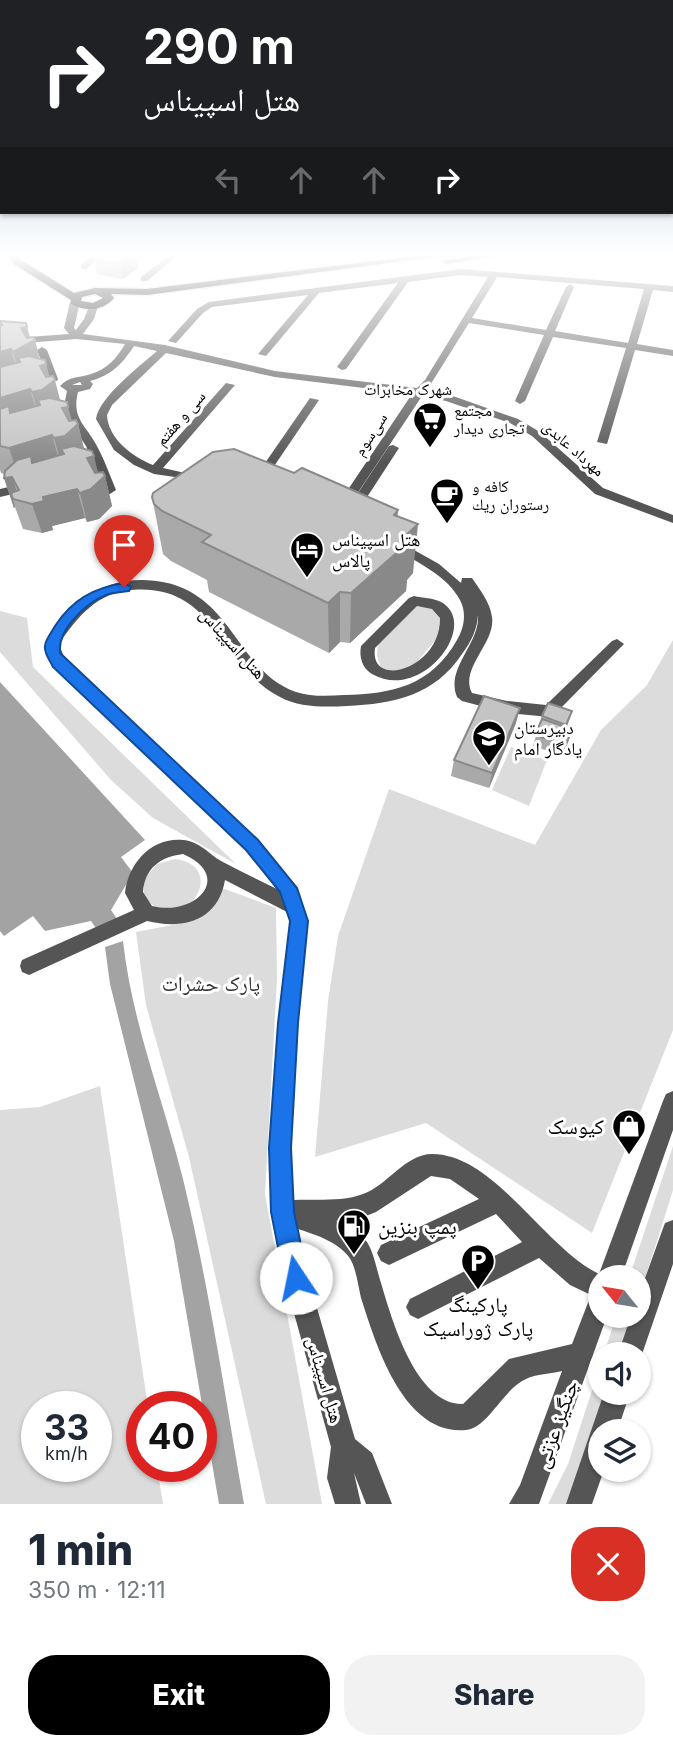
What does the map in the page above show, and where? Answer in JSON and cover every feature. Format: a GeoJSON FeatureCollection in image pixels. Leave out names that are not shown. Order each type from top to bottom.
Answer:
{"type":"FeatureCollection","features":[{"type":"Feature","properties":{"kind":"street"},"geometry":{"type":"LineString","coordinates":[[70,323],[69,328],[76,336],[85,323]]}},
{"type":"Feature","properties":{"kind":"street"},"geometry":{"type":"LineString","coordinates":[[186,323],[100,412],[100,421],[124,453],[136,464],[154,471],[211,482]]}},
{"type":"Feature","properties":{"kind":"street"},"geometry":{"type":"LineString","coordinates":[[263,354],[289,323]]}},
{"type":"Feature","properties":{"kind":"street"},"geometry":{"type":"LineString","coordinates":[[342,367],[373,323]]}},
{"type":"Feature","properties":{"kind":"street","name":"سی‌سوم"},"geometry":{"type":"LineString","coordinates":[[367,526],[340,513],[354,509],[423,401],[424,390],[466,323]]}},
{"type":"Feature","properties":{"kind":"street"},"geometry":{"type":"LineString","coordinates":[[488,323],[673,353]]}},
{"type":"Feature","properties":{"kind":"street"},"geometry":{"type":"LineString","coordinates":[[520,401],[554,323]]}},
{"type":"Feature","properties":{"kind":"street"},"geometry":{"type":"LineString","coordinates":[[603,442],[637,323]]}},
{"type":"Feature","properties":{"kind":"street","name":"مهرداد عابدی"},"geometry":{"type":"LineString","coordinates":[[0,342],[76,336],[164,345],[275,373],[424,390],[521,416],[542,428],[606,484],[634,498],[673,511]]}},
{"type":"Feature","properties":{"kind":"street"},"geometry":{"type":"LineString","coordinates":[[85,383],[118,360],[131,342]]}},
{"type":"Feature","properties":{"kind":"street"},"geometry":{"type":"LineString","coordinates":[[36,381],[53,379],[71,385],[110,378],[141,350],[164,345]]}},
{"type":"Feature","properties":{"kind":"street"},"geometry":{"type":"LineString","coordinates":[[42,350],[53,379]]}},
{"type":"Feature","properties":{"kind":"street"},"geometry":{"type":"LineString","coordinates":[[71,385],[66,418],[92,446],[94,471],[110,490]]}},
{"type":"Feature","properties":{"kind":"street","name":"سی و هفتم"},"geometry":{"type":"LineString","coordinates":[[154,471],[230,385]]}},
{"type":"Feature","properties":{"kind":"street","name":"مهرداد عابدی"},"geometry":{"type":"LineString","coordinates":[[424,390],[514,421],[537,434],[599,491],[673,519]]}},
{"type":"Feature","properties":{"kind":"street"},"geometry":{"type":"LineString","coordinates":[[265,494],[252,491],[314,400]]}},
{"type":"Feature","properties":{"kind":"street"},"geometry":{"type":"LineString","coordinates":[[0,493],[38,484]]}},
{"type":"Feature","properties":{"kind":"street","name":"هتل اسپیناس"},"geometry":{"type":"LineString","coordinates":[[344,1447],[296,1278],[283,1212],[280,1148],[288,1023],[299,921],[288,888],[252,845],[59,663],[52,644],[68,617],[80,604],[104,591],[144,584],[178,591],[211,613],[270,683],[283,693],[302,699],[379,700],[401,695],[431,682],[439,662],[472,611],[461,591],[428,562],[388,537],[415,543],[459,574],[483,607],[486,624],[461,680],[462,693],[467,697],[507,707],[549,711],[617,644]]}},
{"type":"Feature","properties":{"kind":"street"},"geometry":{"type":"LineString","coordinates":[[439,662],[402,676],[381,674],[370,665],[366,655],[368,646],[414,601],[437,605],[444,612],[455,640]]}},
{"type":"Feature","properties":{"kind":"street"},"geometry":{"type":"LineString","coordinates":[[146,913],[134,893],[134,881],[147,860],[158,852],[184,847],[206,856],[213,865],[294,907]]}},
{"type":"Feature","properties":{"kind":"street"},"geometry":{"type":"LineString","coordinates":[[29,966],[146,913],[173,919],[200,910],[215,888],[213,865]]}},
{"type":"Feature","properties":{"kind":"street"},"geometry":{"type":"LineString","coordinates":[[614,1265],[673,1101]]}},
{"type":"Feature","properties":{"kind":"street"},"geometry":{"type":"LineString","coordinates":[[283,1212],[367,1205],[428,1165],[450,1167],[499,1200],[540,1245],[588,1283]]}},
{"type":"Feature","properties":{"kind":"street"},"geometry":{"type":"LineString","coordinates":[[389,1253],[499,1200]]}},
{"type":"Feature","properties":{"kind":"street"},"geometry":{"type":"LineString","coordinates":[[283,1212],[336,1232],[359,1251],[403,1376],[431,1406],[448,1416],[469,1417],[488,1395],[519,1368],[581,1356]]}},
{"type":"Feature","properties":{"kind":"street"},"geometry":{"type":"LineString","coordinates":[[634,1342],[673,1231]]}},
{"type":"Feature","properties":{"kind":"street"},"geometry":{"type":"LineString","coordinates":[[418,1307],[540,1245]]}},
{"type":"Feature","properties":{"kind":"street","name":"چنگیز عزتی"},"geometry":{"type":"LineString","coordinates":[[522,1504],[530,1494],[591,1328]]}},
{"type":"Feature","properties":{"kind":"street"},"geometry":{"type":"LineString","coordinates":[[344,1447],[340,1478],[348,1504]]}},
{"type":"Feature","properties":{"kind":"street"},"geometry":{"type":"LineString","coordinates":[[344,1447],[363,1462],[379,1504]]}},
{"type":"Feature","properties":{"kind":"street"},"geometry":{"type":"LineString","coordinates":[[579,1504],[588,1477]]}},
{"type":"Feature","properties":{"kind":"green space"},"geometry":{"type":"Polygon","coordinates":[[[417,606],[431,608],[440,616],[442,632],[412,668],[391,672],[381,668],[377,656],[378,642],[417,606]]]}},
{"type":"Feature","properties":{"kind":"green space"},"geometry":{"type":"Polygon","coordinates":[[[0,611],[27,618],[33,667],[236,864],[153,818],[111,780],[0,652],[0,611]]]}},
{"type":"Feature","properties":{"kind":"green space"},"geometry":{"type":"Polygon","coordinates":[[[673,640],[673,1030],[592,1233],[426,1123],[315,1157],[328,1001],[338,936],[389,789],[535,845],[601,730],[647,685],[673,640]]]}},
{"type":"Feature","properties":{"kind":"green space"},"geometry":{"type":"Polygon","coordinates":[[[511,747],[547,760],[529,806],[492,790],[511,747]]]}},
{"type":"Feature","properties":{"kind":"green space"},"geometry":{"type":"Polygon","coordinates":[[[175,859],[192,865],[197,870],[201,884],[194,899],[187,906],[157,909],[144,897],[144,879],[157,864],[175,859]]]}},
{"type":"Feature","properties":{"kind":"green space","name":"پارک حشرات"},"geometry":{"type":"Polygon","coordinates":[[[222,888],[276,908],[277,979],[265,1194],[322,1504],[266,1504],[189,1157],[146,1005],[136,932],[183,923],[222,888]]]}},
{"type":"Feature","properties":{"kind":"green space"},"geometry":{"type":"Polygon","coordinates":[[[100,1086],[146,1391],[126,1391],[126,1482],[159,1482],[163,1504],[0,1504],[0,1110],[40,1107],[100,1086]]]}},
{"type":"Feature","properties":{"kind":"green space"},"geometry":{"type":"Polygon","coordinates":[[[673,1146],[673,1190],[649,1265],[633,1265],[673,1146]]]}},
{"type":"Feature","properties":{"kind":"green space"},"geometry":{"type":"Polygon","coordinates":[[[612,1328],[629,1328],[624,1342],[608,1342],[612,1328]]]}},
{"type":"Feature","properties":{"kind":"green space"},"geometry":{"type":"Polygon","coordinates":[[[588,1403],[588,1405],[603,1405],[599,1419],[588,1419],[588,1455],[573,1504],[548,1504],[568,1464],[588,1403]]]}},
{"type":"Feature","properties":{"kind":"shaded area"},"geometry":{"type":"Polygon","coordinates":[[[0,682],[145,840],[121,857],[133,873],[111,910],[117,919],[98,931],[91,921],[45,931],[33,916],[4,936],[0,931],[0,682]]]}},
{"type":"Feature","properties":{"kind":"shaded area"},"geometry":{"type":"Polygon","coordinates":[[[123,941],[133,1002],[183,1179],[201,1260],[244,1504],[219,1504],[215,1482],[217,1391],[200,1391],[174,1241],[110,984],[105,947],[123,941]]]}},
{"type":"Feature","properties":{"kind":"building"},"geometry":{"type":"Polygon","coordinates":[[[26,323],[27,327],[21,328],[27,338],[33,337],[35,340],[13,352],[11,349],[0,352],[2,325],[26,323]]]}},
{"type":"Feature","properties":{"kind":"building"},"geometry":{"type":"Polygon","coordinates":[[[29,356],[45,360],[46,364],[40,366],[46,377],[53,376],[55,380],[42,390],[32,392],[30,389],[0,398],[0,367],[20,362],[18,358],[29,356]]]}},
{"type":"Feature","properties":{"kind":"building"},"geometry":{"type":"Polygon","coordinates":[[[50,398],[67,402],[68,407],[62,408],[69,421],[76,420],[78,424],[65,436],[54,438],[52,435],[9,448],[0,446],[0,409],[9,406],[10,413],[40,405],[38,400],[50,398]]]}},
{"type":"Feature","properties":{"kind":"building"},"geometry":{"type":"Polygon","coordinates":[[[74,446],[92,451],[94,456],[87,458],[95,473],[103,472],[105,476],[91,489],[80,493],[77,489],[43,497],[44,501],[32,504],[13,499],[11,493],[19,490],[12,477],[4,478],[5,471],[17,460],[31,456],[32,463],[64,454],[61,449],[74,446]]]}},
{"type":"Feature","properties":{"kind":"building"},"geometry":{"type":"Polygon","coordinates":[[[234,449],[294,473],[302,468],[398,510],[394,515],[418,524],[402,539],[410,541],[351,593],[340,592],[328,603],[202,542],[211,535],[162,511],[154,504],[153,493],[213,452],[234,449]]]}},
{"type":"Feature","properties":{"kind":"building"},"geometry":{"type":"Polygon","coordinates":[[[484,696],[520,708],[492,773],[454,760],[484,696]]]}},
{"type":"Feature","properties":{"kind":"building"},"geometry":{"type":"Polygon","coordinates":[[[548,703],[572,711],[566,725],[542,716],[548,703]]]}},
{"type":"Feature","properties":{"kind":"building"},"geometry":{"type":"Polygon","coordinates":[[[542,719],[572,729],[566,745],[535,735],[542,719]]]}},
{"type":"Feature","properties":{"kind":"place","name":"مجتمع تجاری دیدار"},"geometry":{"type":"Point","coordinates":[430,449]}},
{"type":"Feature","properties":{"kind":"place","name":"كافه و رستوران ريك"},"geometry":{"type":"Point","coordinates":[447,525]}},
{"type":"Feature","properties":{"kind":"place","name":"هتل اسپیناس پالاس"},"geometry":{"type":"Point","coordinates":[307,579]}},
{"type":"Feature","properties":{"kind":"place","name":"دبیرستان یادگار امام"},"geometry":{"type":"Point","coordinates":[489,767]}},
{"type":"Feature","properties":{"kind":"place","name":"کیوسک"},"geometry":{"type":"Point","coordinates":[629,1156]}},
{"type":"Feature","properties":{"kind":"place","name":"پمپ بنزین"},"geometry":{"type":"Point","coordinates":[354,1256]}},
{"type":"Feature","properties":{"kind":"place","name":"پارکینگ پارک ژوراسیک"},"geometry":{"type":"Point","coordinates":[478,1291]}},
{"type":"Feature","properties":{"kind":"district","name":"شهرک مخابرات"},"geometry":{"type":"Point","coordinates":[408,389]}},
{"type":"Feature","properties":{"kind":"route"},"geometry":{"type":"LineString","coordinates":[[124,587],[104,591],[80,604],[68,617],[52,644],[53,654],[59,663],[252,845],[288,888],[299,921],[288,1023],[280,1148],[283,1212],[296,1278]]}}]}
